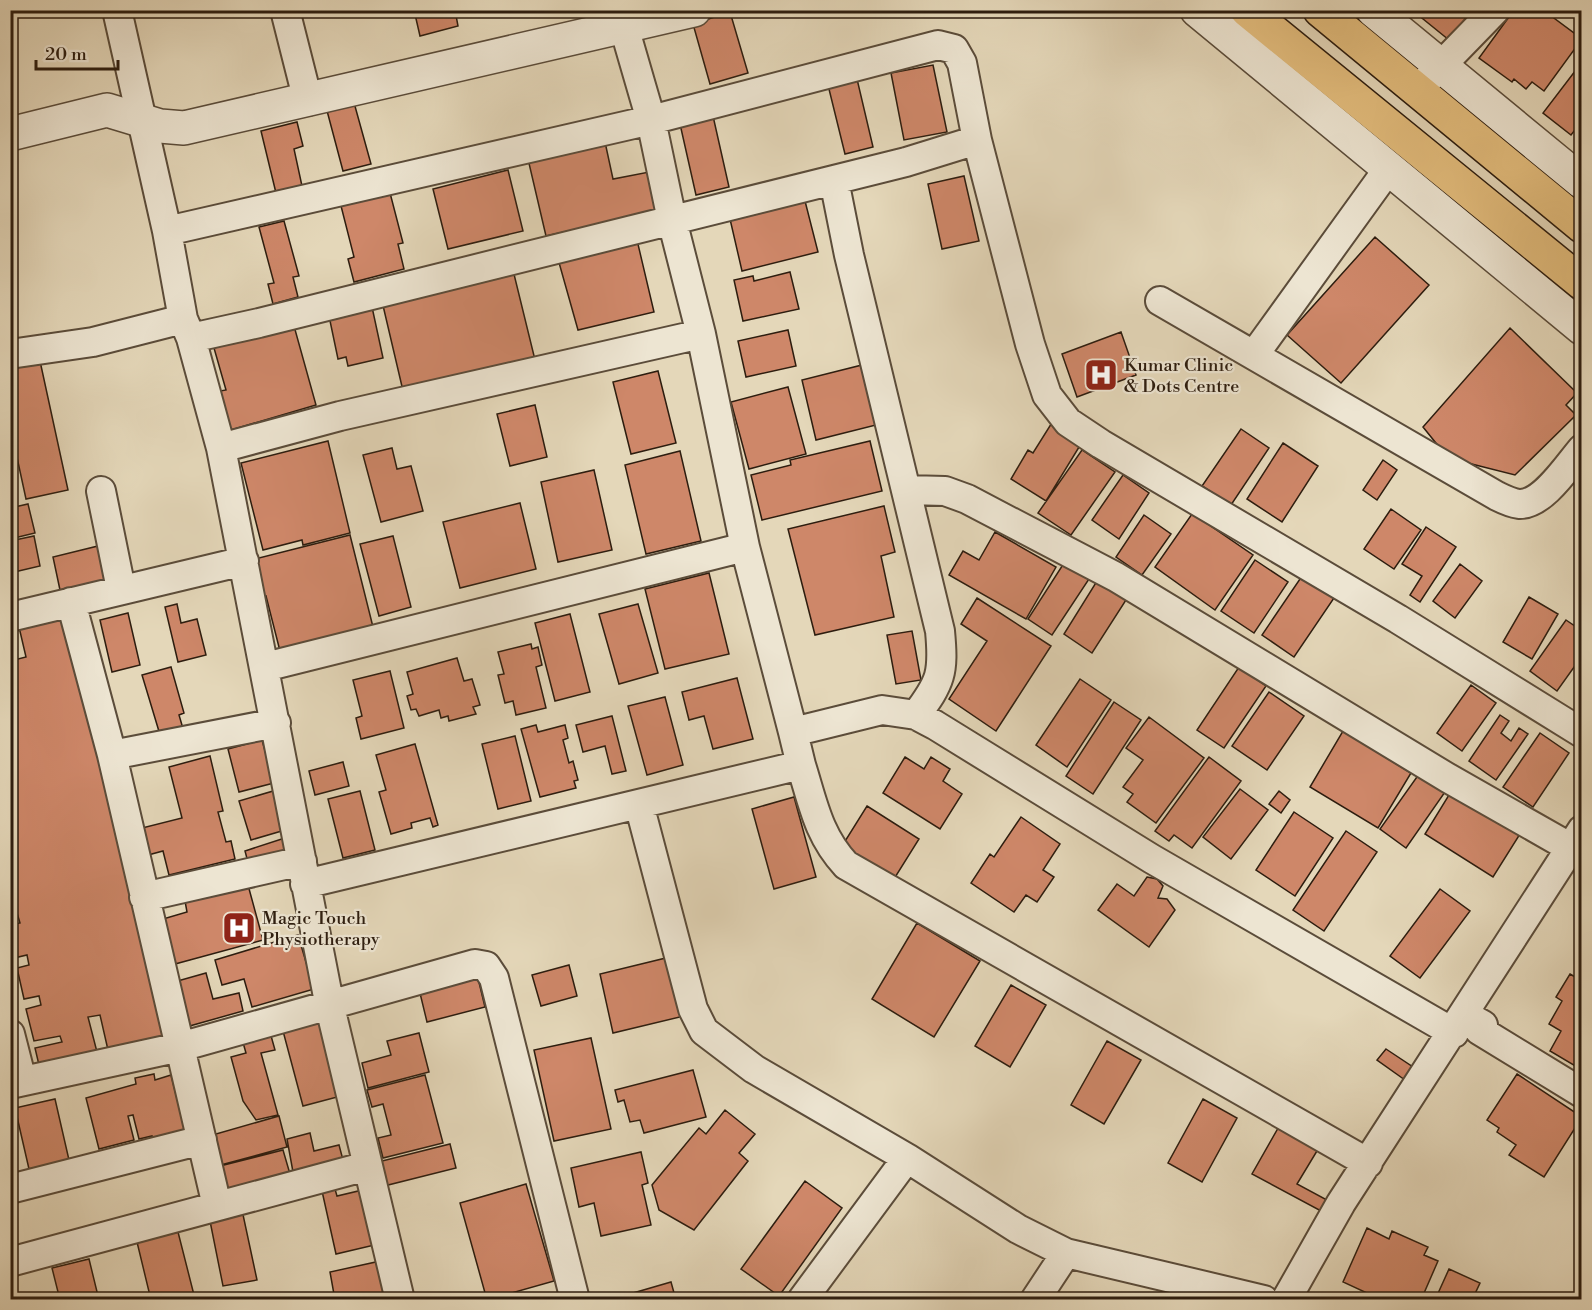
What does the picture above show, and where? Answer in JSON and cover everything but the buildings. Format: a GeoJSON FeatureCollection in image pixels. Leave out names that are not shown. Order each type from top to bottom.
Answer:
{"type":"FeatureCollection","features":[{"type":"Feature","properties":{"kind":"highway"},"geometry":{"type":"LineString","coordinates":[[1247,10],[1581,283]]}},
{"type":"Feature","properties":{"kind":"highway"},"geometry":{"type":"LineString","coordinates":[[1320,10],[1581,226]]}},
{"type":"Feature","properties":{"kind":"street"},"geometry":{"type":"LineString","coordinates":[[117,10],[187,328],[221,448],[330,1007],[400,1299]]}},
{"type":"Feature","properties":{"kind":"street"},"geometry":{"type":"LineString","coordinates":[[285,10],[308,101]]}},
{"type":"Feature","properties":{"kind":"street"},"geometry":{"type":"LineString","coordinates":[[1197,10],[1581,328]]}},
{"type":"Feature","properties":{"kind":"street"},"geometry":{"type":"LineString","coordinates":[[1373,10],[1581,182]]}},
{"type":"Feature","properties":{"kind":"street"},"geometry":{"type":"LineString","coordinates":[[1417,91],[1495,10]]}},
{"type":"Feature","properties":{"kind":"street"},"geometry":{"type":"LineString","coordinates":[[10,134],[107,110],[160,126],[184,128],[308,101],[686,11]]}},
{"type":"Feature","properties":{"kind":"street"},"geometry":{"type":"LineString","coordinates":[[624,27],[651,120],[672,220],[701,334],[745,547],[801,765],[818,821],[830,848],[846,865],[1368,1163]]}},
{"type":"Feature","properties":{"kind":"street"},"geometry":{"type":"LineString","coordinates":[[167,231],[651,120],[938,45],[954,49],[962,63],[977,140],[1029,344],[1047,396],[1068,422],[1101,444],[1398,619],[1581,733]]}},
{"type":"Feature","properties":{"kind":"street"},"geometry":{"type":"LineString","coordinates":[[10,354],[187,328],[672,220],[834,180],[977,140]]}},
{"type":"Feature","properties":{"kind":"street"},"geometry":{"type":"LineString","coordinates":[[1254,355],[1389,168]]}},
{"type":"Feature","properties":{"kind":"street"},"geometry":{"type":"LineString","coordinates":[[834,180],[849,255],[940,632],[941,675],[934,690],[916,716]]}},
{"type":"Feature","properties":{"kind":"street"},"geometry":{"type":"LineString","coordinates":[[1160,301],[1497,496],[1519,504],[1532,501],[1550,488],[1581,449]]}},
{"type":"Feature","properties":{"kind":"street"},"geometry":{"type":"LineString","coordinates":[[221,448],[340,416],[701,334]]}},
{"type":"Feature","properties":{"kind":"street"},"geometry":{"type":"LineString","coordinates":[[907,490],[945,491],[967,499],[1116,577],[1448,778],[1576,839],[1464,1025],[1368,1163],[1286,1299]]}},
{"type":"Feature","properties":{"kind":"street"},"geometry":{"type":"LineString","coordinates":[[101,491],[121,590]]}},
{"type":"Feature","properties":{"kind":"street"},"geometry":{"type":"LineString","coordinates":[[265,667],[745,547]]}},
{"type":"Feature","properties":{"kind":"street"},"geometry":{"type":"LineString","coordinates":[[10,617],[244,561]]}},
{"type":"Feature","properties":{"kind":"street"},"geometry":{"type":"LineString","coordinates":[[71,602],[112,755],[217,1206]]}},
{"type":"Feature","properties":{"kind":"street"},"geometry":{"type":"LineString","coordinates":[[793,732],[882,710],[916,716],[1162,865],[1464,1025],[1581,1093]]}},
{"type":"Feature","properties":{"kind":"street"},"geometry":{"type":"LineString","coordinates":[[112,755],[276,723]]}},
{"type":"Feature","properties":{"kind":"street"},"geometry":{"type":"LineString","coordinates":[[144,897],[304,872],[639,804],[801,765]]}},
{"type":"Feature","properties":{"kind":"street"},"geometry":{"type":"LineString","coordinates":[[639,804],[693,1009],[704,1031],[754,1069],[907,1158],[1018,1229],[1066,1253],[1264,1299]]}},
{"type":"Feature","properties":{"kind":"street"},"geometry":{"type":"LineString","coordinates":[[10,1034],[16,1082],[180,1047],[330,1007],[475,964],[486,966],[494,978],[575,1299]]}},
{"type":"Feature","properties":{"kind":"street"},"geometry":{"type":"LineString","coordinates":[[10,1189],[202,1140]]}},
{"type":"Feature","properties":{"kind":"street"},"geometry":{"type":"LineString","coordinates":[[802,1299],[907,1158]]}},
{"type":"Feature","properties":{"kind":"street"},"geometry":{"type":"LineString","coordinates":[[10,1262],[367,1166]]}},
{"type":"Feature","properties":{"kind":"street"},"geometry":{"type":"LineString","coordinates":[[1035,1299],[1066,1253]]}},
{"type":"Feature","properties":{"kind":"place","name":"Kumar Clinic & Dots Centre"},"geometry":{"type":"Point","coordinates":[1101,375]}},
{"type":"Feature","properties":{"kind":"place","name":"Magic Touch Physiotherapy"},"geometry":{"type":"Point","coordinates":[239,928]}}]}
